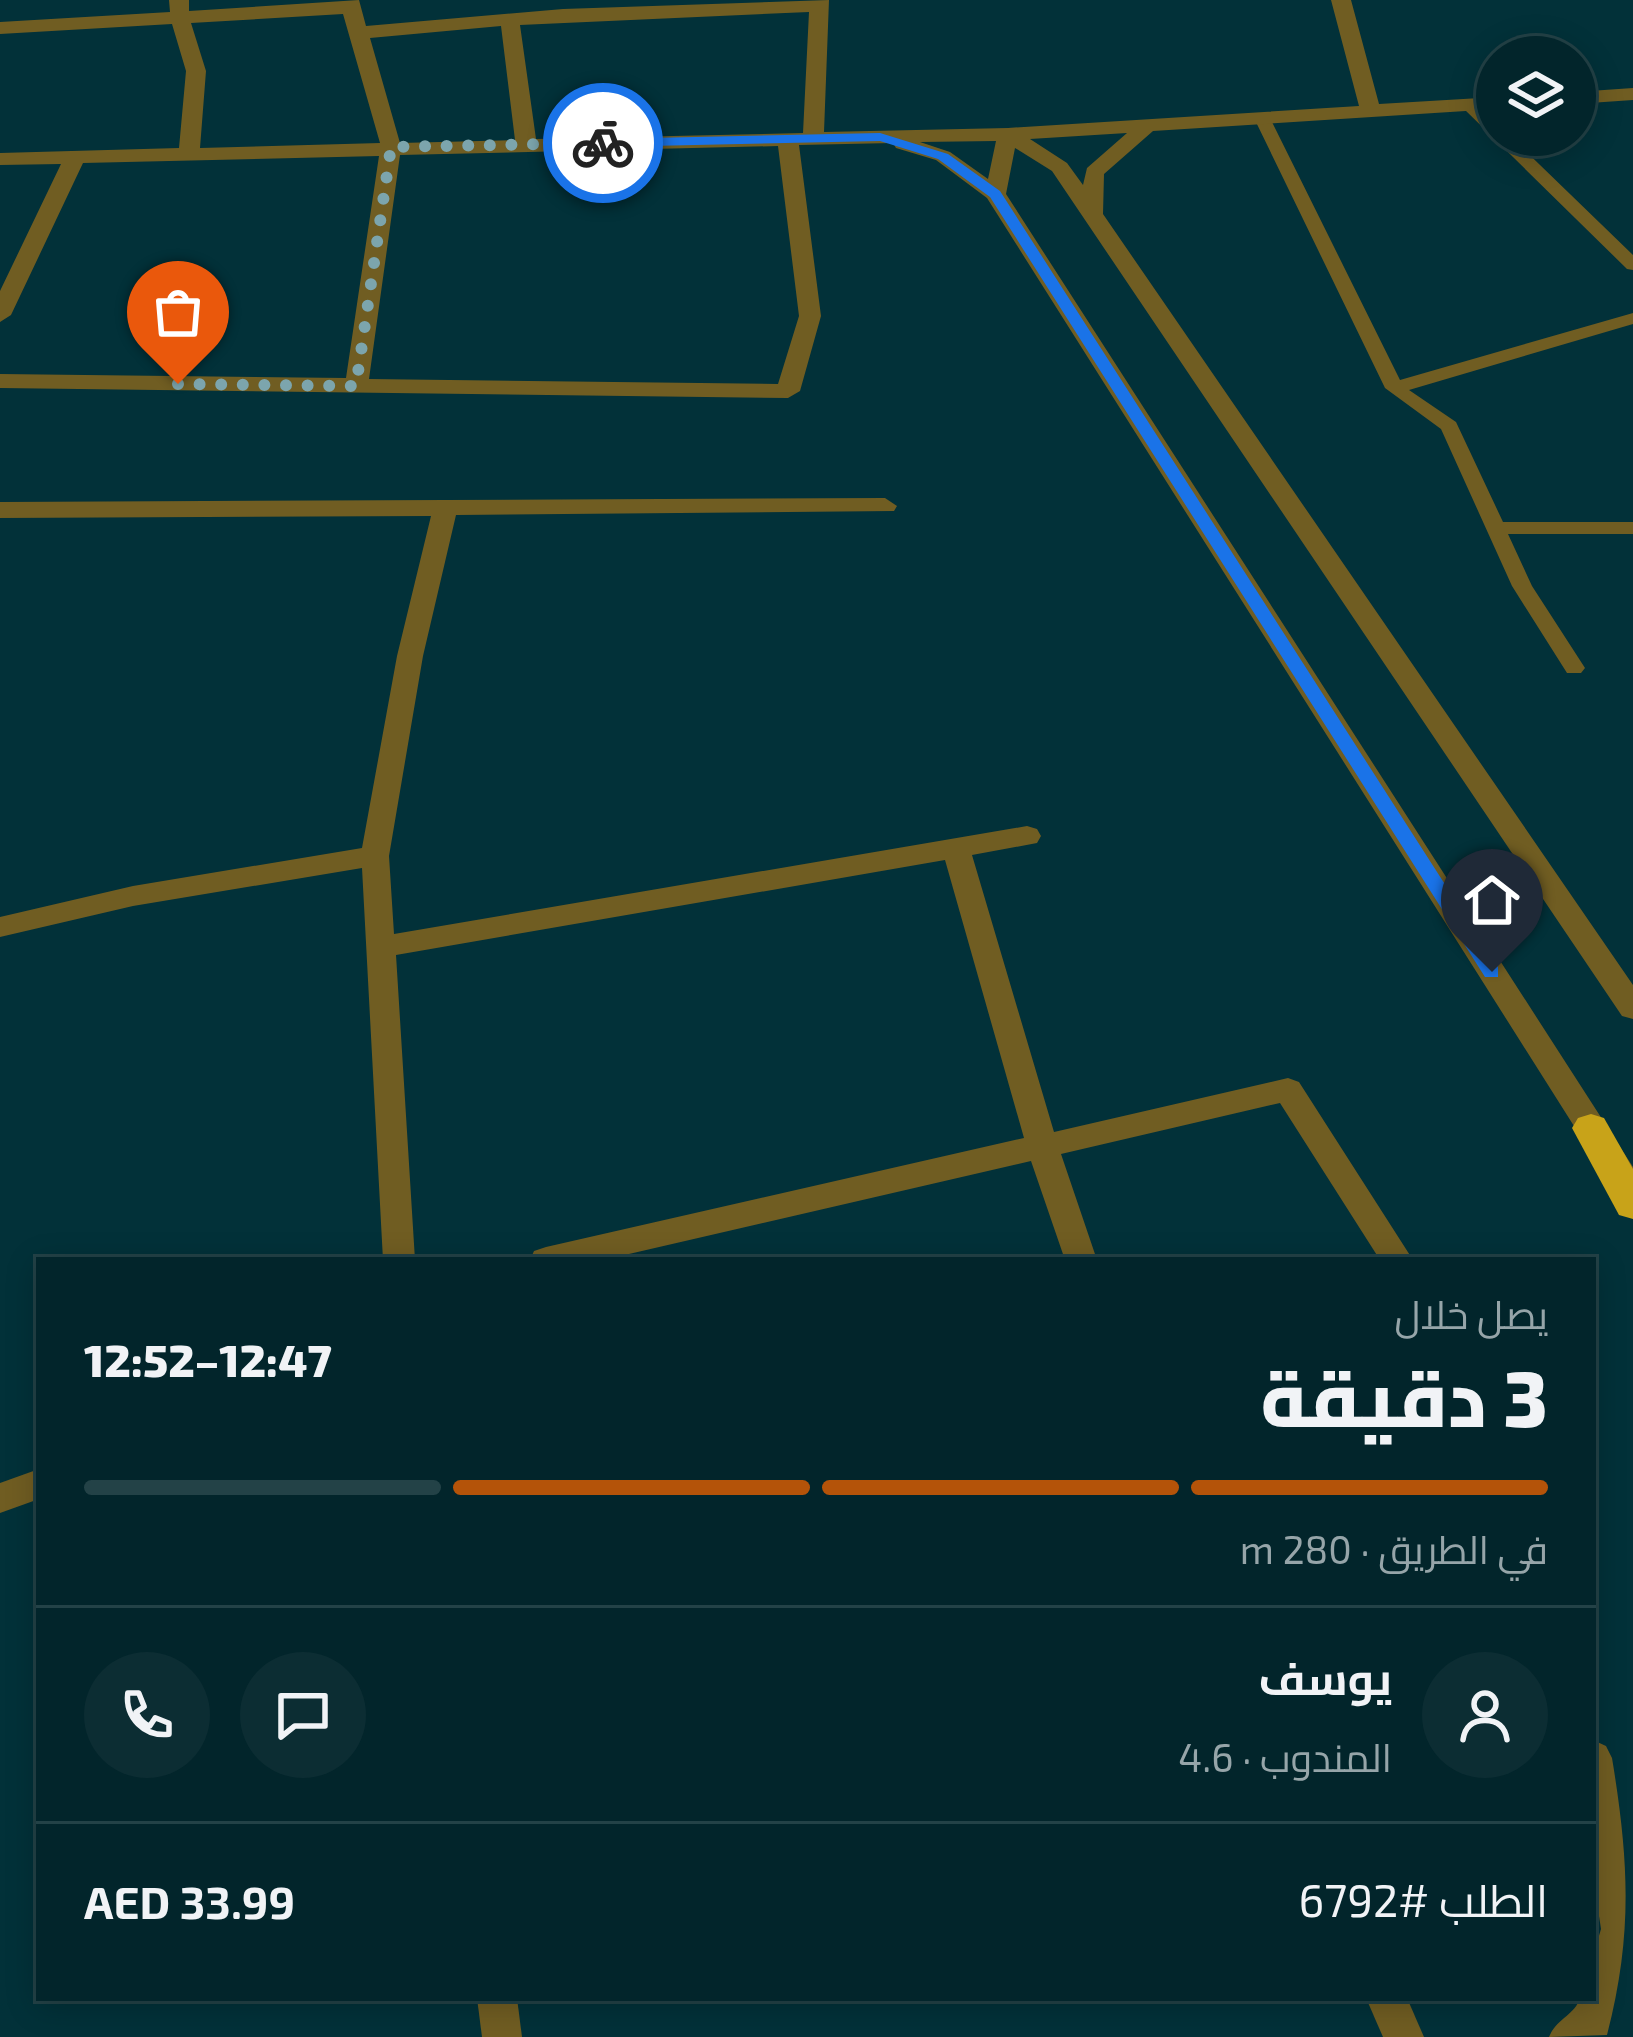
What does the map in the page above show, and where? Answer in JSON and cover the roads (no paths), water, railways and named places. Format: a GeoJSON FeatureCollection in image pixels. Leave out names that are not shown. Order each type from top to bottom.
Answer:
{"type":"FeatureCollection","features":[{"type":"Feature","properties":{"kind":"highway"},"geometry":{"type":"LineString","coordinates":[[1591,1128],[1633,1204]]}},
{"type":"Feature","properties":{"kind":"street"},"geometry":{"type":"LineString","coordinates":[[478,0],[482,22]]}},
{"type":"Feature","properties":{"kind":"street"},"geometry":{"type":"LineString","coordinates":[[1341,0],[1371,111]]}},
{"type":"Feature","properties":{"kind":"street"},"geometry":{"type":"LineString","coordinates":[[0,382],[788,391],[809,316],[801,139],[819,3],[633,6],[358,33]]}},
{"type":"Feature","properties":{"kind":"street"},"geometry":{"type":"LineString","coordinates":[[0,28],[180,9],[350,4],[391,147],[356,386]]}},
{"type":"Feature","properties":{"kind":"street"},"geometry":{"type":"LineString","coordinates":[[180,9],[196,71],[189,154]]}},
{"type":"Feature","properties":{"kind":"street"},"geometry":{"type":"LineString","coordinates":[[510,20],[526,144]]}},
{"type":"Feature","properties":{"kind":"street"},"geometry":{"type":"LineString","coordinates":[[1596,97],[1633,94]]}},
{"type":"Feature","properties":{"kind":"street"},"geometry":{"type":"LineString","coordinates":[[0,159],[1007,134],[1476,104]]}},
{"type":"Feature","properties":{"kind":"street"},"geometry":{"type":"LineString","coordinates":[[1092,214],[1094,172],[1148,125]]}},
{"type":"Feature","properties":{"kind":"street"},"geometry":{"type":"LineString","coordinates":[[995,194],[1007,134]]}},
{"type":"Feature","properties":{"kind":"street"},"geometry":{"type":"LineString","coordinates":[[1007,134],[1060,166],[1633,1008]]}},
{"type":"Feature","properties":{"kind":"street"},"geometry":{"type":"LineString","coordinates":[[880,137],[943,157],[995,194],[1633,1193]]}},
{"type":"Feature","properties":{"kind":"street"},"geometry":{"type":"LineString","coordinates":[[0,315],[75,158]]}},
{"type":"Feature","properties":{"kind":"street"},"geometry":{"type":"LineString","coordinates":[[0,510],[885,506]]}},
{"type":"Feature","properties":{"kind":"street"},"geometry":{"type":"LineString","coordinates":[[399,1257],[375,856],[410,656],[446,510]]}},
{"type":"Feature","properties":{"kind":"street"},"geometry":{"type":"LineString","coordinates":[[381,947],[1027,836]]}},
{"type":"Feature","properties":{"kind":"street"},"geometry":{"type":"LineString","coordinates":[[956,850],[1042,1149],[1080,1257]]}},
{"type":"Feature","properties":{"kind":"street"},"geometry":{"type":"LineString","coordinates":[[0,927],[133,896],[375,856]]}},
{"type":"Feature","properties":{"kind":"street"},"geometry":{"type":"LineString","coordinates":[[559,1257],[1288,1090],[1395,1257]]}},
{"type":"Feature","properties":{"kind":"street"},"geometry":{"type":"LineString","coordinates":[[0,1498],[36,1485]]}},
{"type":"Feature","properties":{"kind":"street"},"geometry":{"type":"LineString","coordinates":[[1568,2037],[1593,2021],[1621,1929],[1596,1776]]}},
{"type":"Feature","properties":{"kind":"street"},"geometry":{"type":"LineString","coordinates":[[497,2001],[502,2037]]}},
{"type":"Feature","properties":{"kind":"street"},"geometry":{"type":"LineString","coordinates":[[1387,2001],[1404,2037]]}},
{"type":"Feature","properties":{"kind":"lane"},"geometry":{"type":"LineString","coordinates":[[1468,105],[1476,113]]}},
{"type":"Feature","properties":{"kind":"lane"},"geometry":{"type":"LineString","coordinates":[[1262,118],[1394,388],[1449,426],[1522,586],[1574,668]]}},
{"type":"Feature","properties":{"kind":"lane"},"geometry":{"type":"LineString","coordinates":[[1521,156],[1633,265]]}},
{"type":"Feature","properties":{"kind":"lane"},"geometry":{"type":"LineString","coordinates":[[1394,388],[1633,318]]}},
{"type":"Feature","properties":{"kind":"lane"},"geometry":{"type":"LineString","coordinates":[[1496,528],[1633,528]]}}]}
